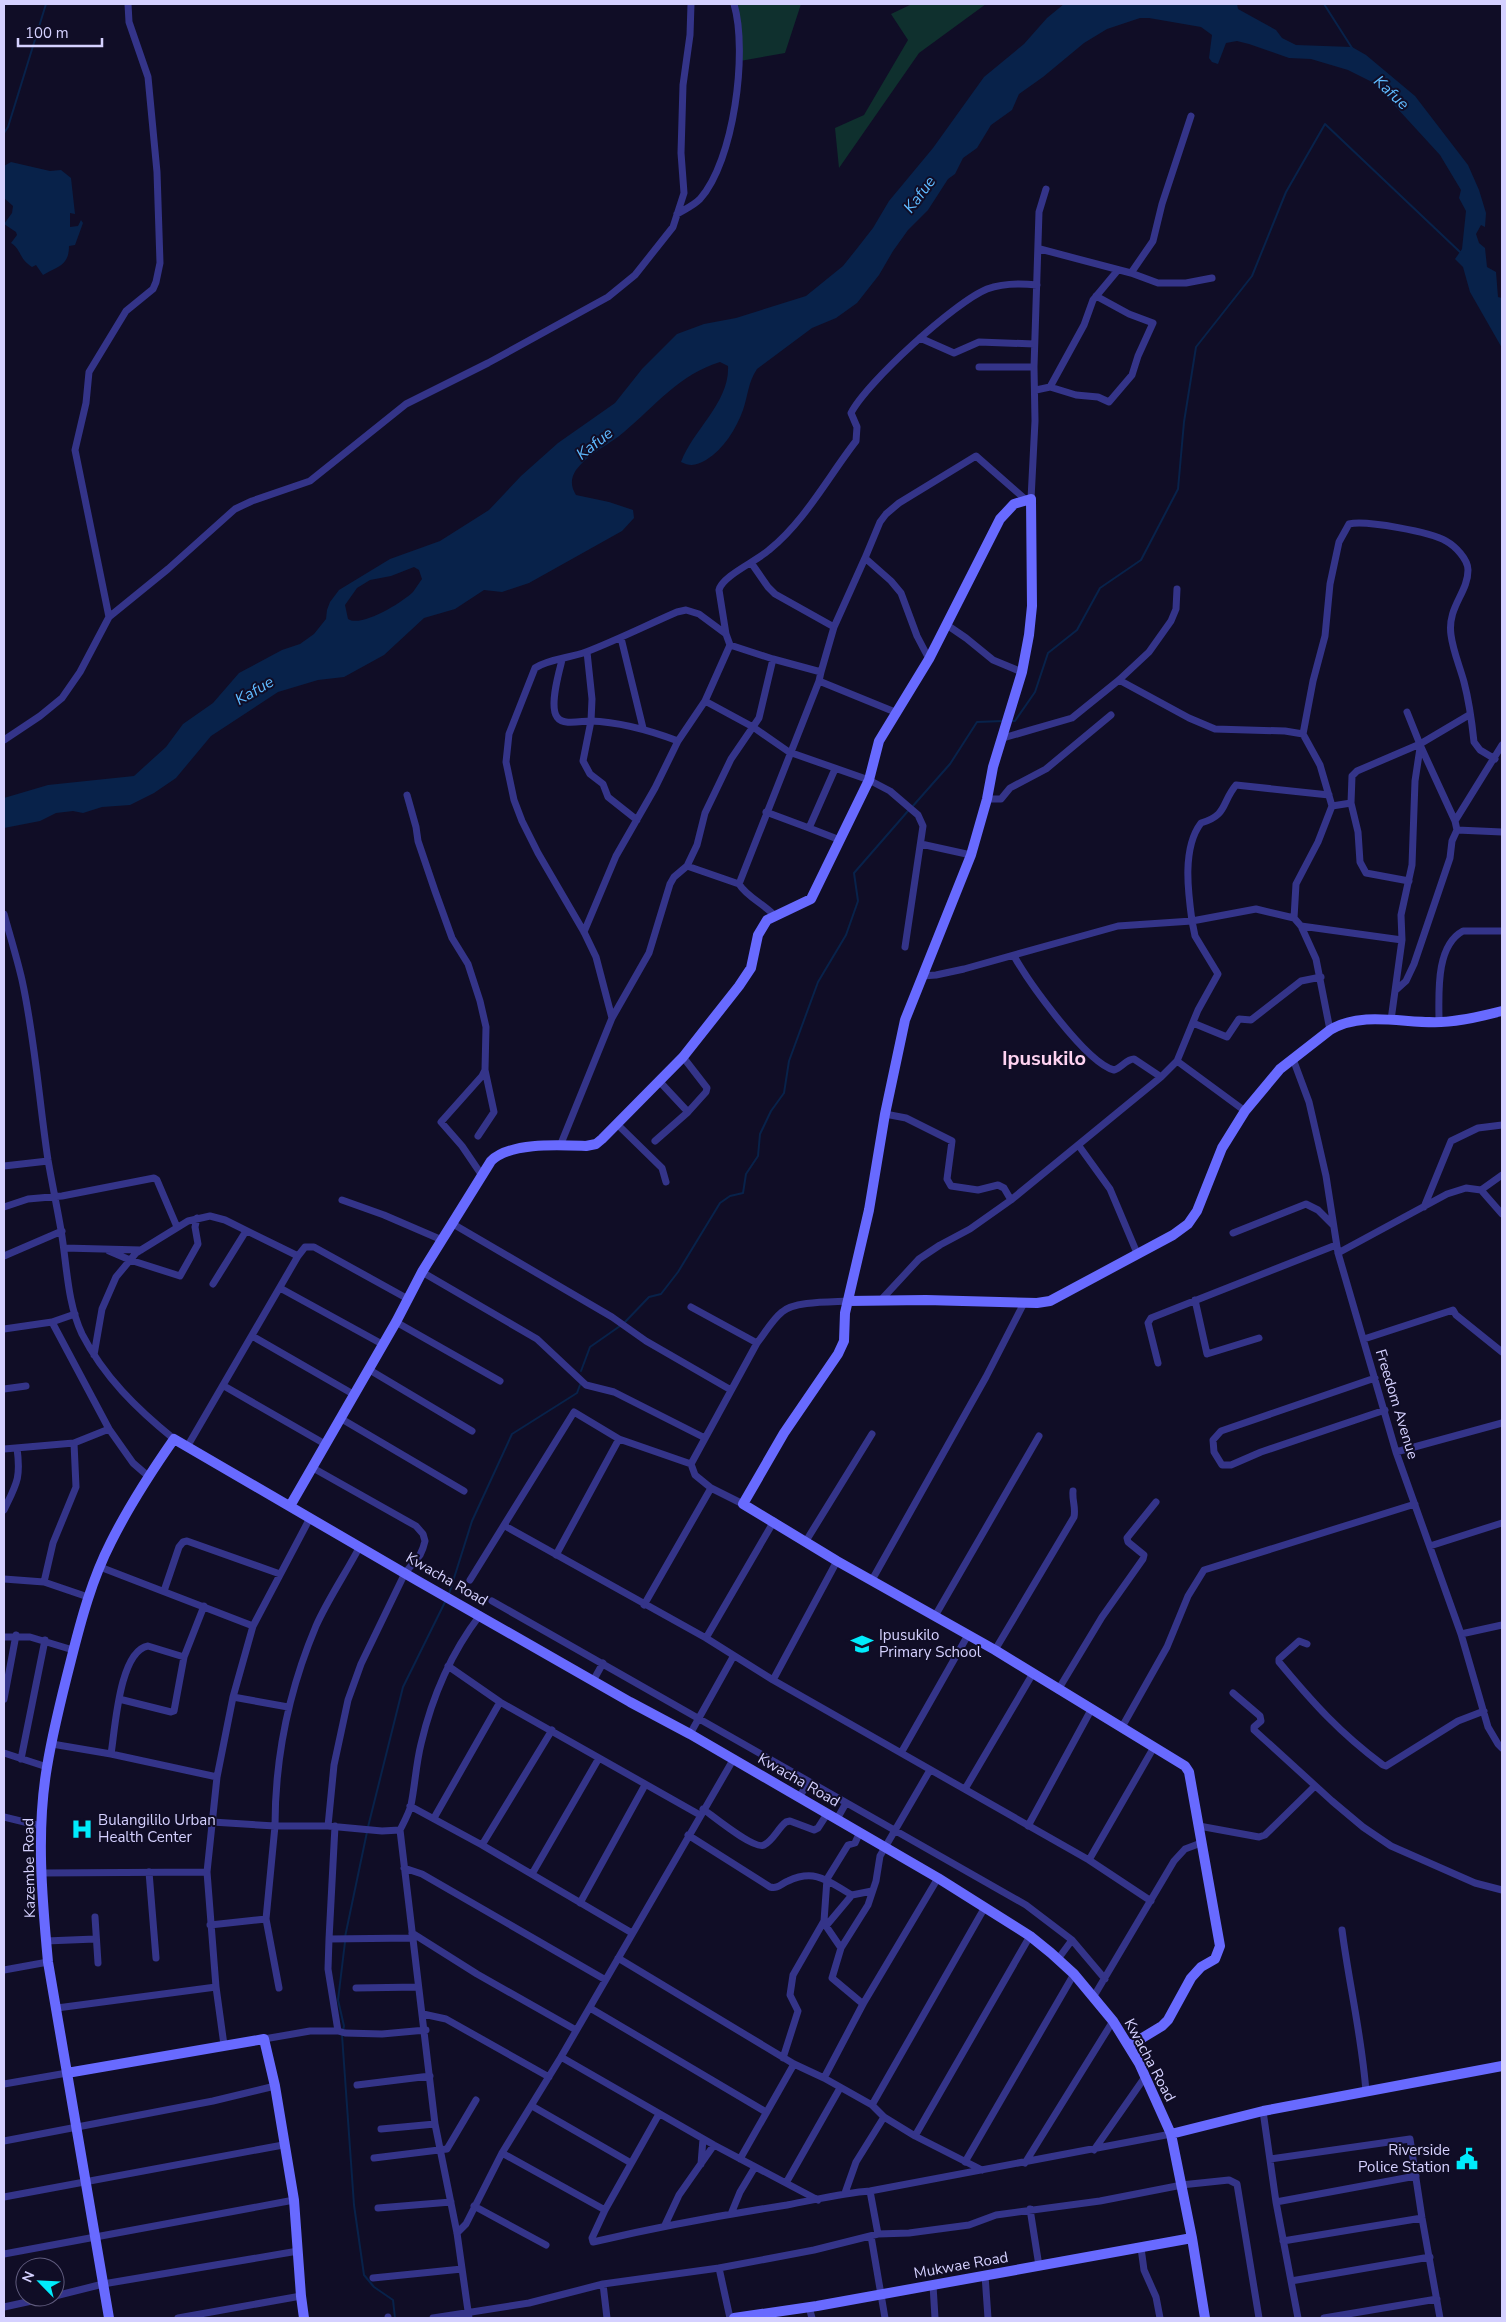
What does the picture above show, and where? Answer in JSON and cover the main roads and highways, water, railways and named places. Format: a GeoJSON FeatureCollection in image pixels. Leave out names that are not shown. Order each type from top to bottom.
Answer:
{"type":"FeatureCollection","features":[{"type":"Feature","properties":{"kind":"water","name":"Kafue"},"geometry":{"type":"Polygon","coordinates":[[[1064,4],[1237,4],[1238,9],[1276,30],[1282,38],[1296,45],[1352,47],[1366,55],[1415,96],[1468,165],[1479,190],[1486,213],[1485,227],[1481,225],[1476,234],[1479,243],[1485,248],[1487,267],[1496,272],[1498,297],[1502,298],[1502,348],[1470,292],[1463,267],[1455,259],[1462,249],[1466,211],[1459,198],[1461,190],[1440,155],[1374,83],[1348,70],[1311,59],[1289,58],[1237,41],[1226,43],[1218,64],[1212,62],[1209,58],[1212,35],[1201,27],[1140,18],[1107,29],[1084,43],[1019,94],[1012,110],[991,125],[977,148],[963,158],[955,174],[948,179],[928,210],[908,230],[879,275],[857,303],[836,318],[812,328],[757,369],[737,424],[729,438],[712,455],[703,462],[694,465],[681,462],[723,392],[728,366],[720,362],[692,374],[624,432],[581,464],[574,473],[572,480],[572,486],[576,495],[609,502],[633,510],[634,518],[622,531],[529,583],[502,592],[484,590],[455,609],[424,618],[384,655],[344,677],[318,680],[278,692],[211,736],[176,778],[154,793],[130,805],[102,807],[83,813],[73,811],[56,813],[40,821],[4,828],[4,798],[48,785],[134,776],[166,747],[183,724],[213,703],[239,673],[282,650],[300,644],[314,634],[326,619],[330,602],[339,590],[390,559],[440,541],[489,510],[521,476],[558,443],[615,403],[642,369],[677,334],[704,324],[736,318],[806,296],[843,266],[873,228],[889,201],[933,148],[984,77],[1024,44],[1047,18],[1064,4]],[[414,567],[391,576],[370,580],[357,588],[345,605],[348,619],[354,621],[372,617],[400,602],[413,592],[422,579],[419,570],[414,567]]]}},
{"type":"Feature","properties":{"kind":"water"},"geometry":{"type":"Polygon","coordinates":[[[11,162],[50,171],[61,170],[71,178],[75,214],[70,213],[70,227],[78,226],[81,220],[83,223],[75,245],[69,246],[65,262],[43,275],[36,265],[32,267],[28,264],[17,248],[11,243],[17,235],[16,232],[4,224],[12,213],[13,206],[4,198],[4,166],[11,162]]]}},
{"type":"Feature","properties":{"kind":"waterway"},"geometry":{"type":"LineString","coordinates":[[4,133],[8,127],[46,4]]}},
{"type":"Feature","properties":{"kind":"waterway"},"geometry":{"type":"LineString","coordinates":[[1324,4],[1352,48]]}},
{"type":"Feature","properties":{"kind":"waterway"},"geometry":{"type":"LineString","coordinates":[[1010,721],[1015,721],[1035,692],[1048,653],[1077,630],[1100,588],[1141,560],[1178,489],[1184,422],[1196,347],[1252,276],[1286,192],[1325,124],[1460,252]]}},
{"type":"Feature","properties":{"kind":"waterway"},"geometry":{"type":"LineString","coordinates":[[912,807],[950,764],[977,722],[1003,721]]}},
{"type":"Feature","properties":{"kind":"waterway"},"geometry":{"type":"LineString","coordinates":[[625,1322],[649,1297],[661,1294],[678,1272],[720,1203],[730,1196],[743,1193],[746,1174],[758,1156],[760,1134],[771,1111],[784,1093],[789,1061],[818,982],[846,935],[858,901],[854,873],[908,811]]}},
{"type":"Feature","properties":{"kind":"waterway"},"geometry":{"type":"LineString","coordinates":[[581,1371],[590,1347],[620,1326]]}},
{"type":"Feature","properties":{"kind":"waterway"},"geometry":{"type":"LineString","coordinates":[[449,1594],[472,1521],[512,1434],[577,1393],[580,1385]]}},
{"type":"Feature","properties":{"kind":"waterway"},"geometry":{"type":"LineString","coordinates":[[368,1827],[403,1687],[446,1600]]}},
{"type":"Feature","properties":{"kind":"waterway"},"geometry":{"type":"LineString","coordinates":[[345,1937],[367,1832]]}},
{"type":"Feature","properties":{"kind":"waterway"},"geometry":{"type":"LineString","coordinates":[[343,2031],[344,2026],[338,2000],[345,1942]]}},
{"type":"Feature","properties":{"kind":"waterway"},"geometry":{"type":"LineString","coordinates":[[342,2035],[354,2205],[364,2275],[374,2287],[393,2300],[395,2318]]}},
{"type":"Feature","properties":{"kind":"place","name":"Ipusukilo Primary School"},"geometry":{"type":"Point","coordinates":[862,1644]}},
{"type":"Feature","properties":{"kind":"place","name":"Bulangililo Urban Health Center"},"geometry":{"type":"Point","coordinates":[82,1829]}},
{"type":"Feature","properties":{"kind":"place","name":"Riverside Police Station"},"geometry":{"type":"Point","coordinates":[1467,2159]}},
{"type":"Feature","properties":{"kind":"district","name":"Ipusukilo"},"geometry":{"type":"Point","coordinates":[1044,1058]}}]}
